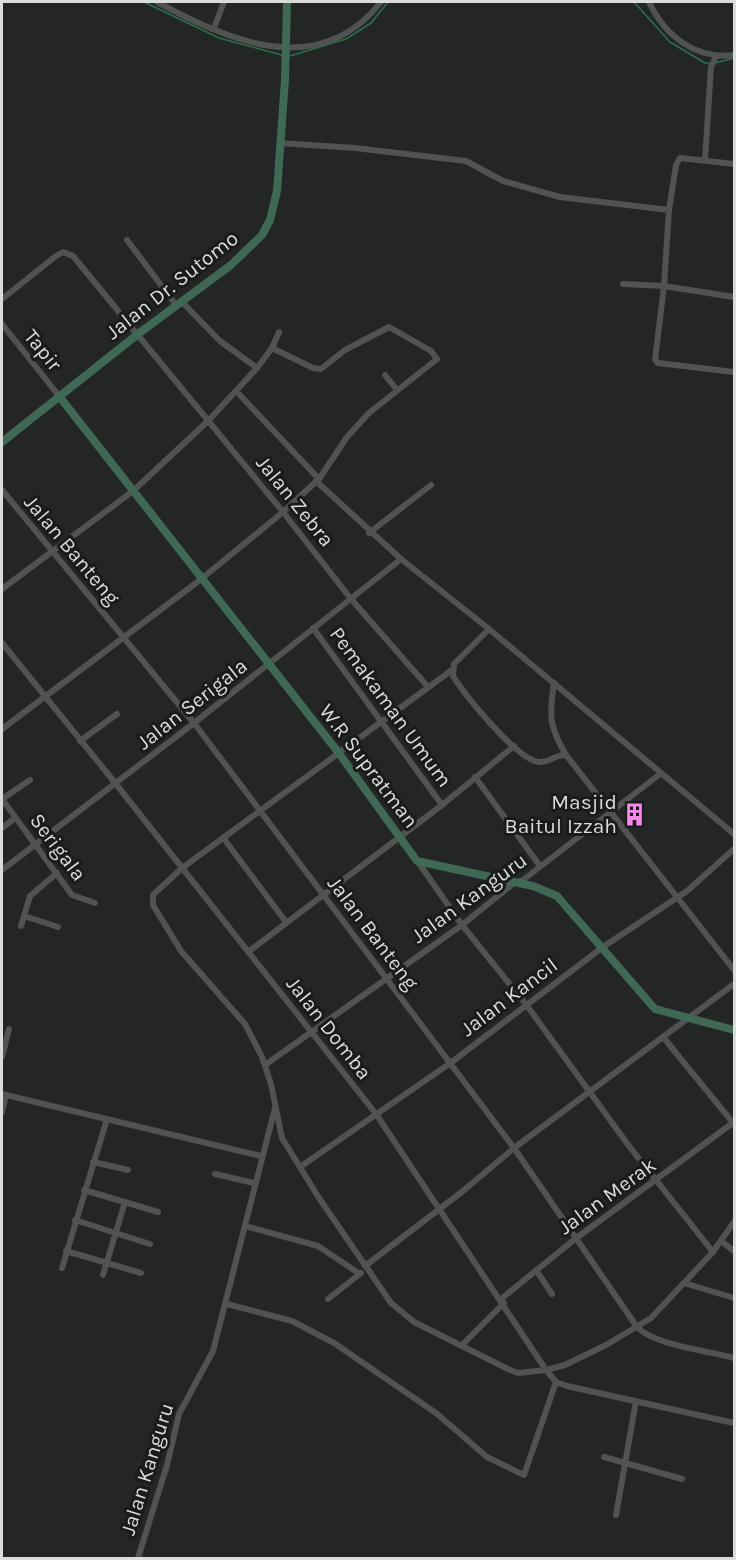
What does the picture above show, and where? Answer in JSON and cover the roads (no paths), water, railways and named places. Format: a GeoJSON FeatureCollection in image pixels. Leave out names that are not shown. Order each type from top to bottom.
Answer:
{"type":"FeatureCollection","features":[{"type":"Feature","properties":{"kind":"street"},"geometry":{"type":"LineString","coordinates":[[157,2],[214,28],[262,46],[286,48],[332,39],[363,22],[381,2]]}},
{"type":"Feature","properties":{"kind":"street"},"geometry":{"type":"LineString","coordinates":[[214,28],[224,2]]}},
{"type":"Feature","properties":{"kind":"street","name":"Jalan Dr. Sutomo"},"geometry":{"type":"LineString","coordinates":[[2,442],[178,303],[231,265],[262,235],[274,206],[285,68],[287,2]]}},
{"type":"Feature","properties":{"kind":"street"},"geometry":{"type":"LineString","coordinates":[[649,2],[662,21],[687,47],[714,61],[735,55]]}},
{"type":"Feature","properties":{"kind":"street"},"geometry":{"type":"LineString","coordinates":[[705,160],[714,61]]}},
{"type":"Feature","properties":{"kind":"street"},"geometry":{"type":"LineString","coordinates":[[280,143],[355,148],[466,161],[503,181],[560,197],[669,210]]}},
{"type":"Feature","properties":{"kind":"street"},"geometry":{"type":"LineString","coordinates":[[735,164],[684,157],[678,160],[669,210],[664,286],[655,360],[664,364],[735,372]]}},
{"type":"Feature","properties":{"kind":"street"},"geometry":{"type":"LineString","coordinates":[[127,240],[178,303],[214,335],[257,368]]}},
{"type":"Feature","properties":{"kind":"street","name":"Jalan Zebra"},"geometry":{"type":"LineString","coordinates":[[2,299],[60,253],[69,253],[79,261],[351,599],[428,687]]}},
{"type":"Feature","properties":{"kind":"street"},"geometry":{"type":"LineString","coordinates":[[623,284],[664,286],[735,297]]}},
{"type":"Feature","properties":{"kind":"street","name":"Tapir"},"geometry":{"type":"LineString","coordinates":[[2,324],[59,396]]}},
{"type":"Feature","properties":{"kind":"street"},"geometry":{"type":"LineString","coordinates":[[2,729],[122,636],[200,580],[283,512],[317,480],[358,424],[437,359],[431,351],[395,328],[385,328],[362,344],[345,350],[321,369],[313,368],[272,348]]}},
{"type":"Feature","properties":{"kind":"street"},"geometry":{"type":"LineString","coordinates":[[2,589],[133,491],[237,392],[272,348],[279,332]]}},
{"type":"Feature","properties":{"kind":"street"},"geometry":{"type":"LineString","coordinates":[[385,375],[397,390]]}},
{"type":"Feature","properties":{"kind":"street"},"geometry":{"type":"LineString","coordinates":[[237,392],[369,533],[489,629],[660,774],[735,834]]}},
{"type":"Feature","properties":{"kind":"street","name":"W.R Supratman"},"geometry":{"type":"LineString","coordinates":[[59,396],[200,580],[338,752],[417,861],[541,889],[557,896],[656,1009],[735,1030]]}},
{"type":"Feature","properties":{"kind":"street"},"geometry":{"type":"LineString","coordinates":[[369,533],[431,485]]}},
{"type":"Feature","properties":{"kind":"street","name":"Jalan Banteng"},"geometry":{"type":"LineString","coordinates":[[2,490],[194,723],[514,1148],[642,1333],[657,1339],[735,1358]]}},
{"type":"Feature","properties":{"kind":"street","name":"Jalan Serigala"},"geometry":{"type":"LineString","coordinates":[[2,870],[116,784],[401,560]]}},
{"type":"Feature","properties":{"kind":"street","name":"Pemakaman Umum"},"geometry":{"type":"LineString","coordinates":[[314,628],[379,722],[442,805]]}},
{"type":"Feature","properties":{"kind":"street"},"geometry":{"type":"LineString","coordinates":[[489,629],[454,664],[452,670],[182,868],[153,895],[153,905],[181,951],[238,1014],[265,1065],[282,1138],[366,1268],[402,1313],[461,1346],[510,1370],[519,1372],[546,1370],[564,1365],[637,1327],[658,1312],[713,1252],[735,1222]]}},
{"type":"Feature","properties":{"kind":"street","name":"Jalan Domba"},"geometry":{"type":"LineString","coordinates":[[2,643],[376,1114],[556,1382]]}},
{"type":"Feature","properties":{"kind":"street"},"geometry":{"type":"LineString","coordinates":[[452,670],[460,687],[492,726],[514,746],[537,762],[566,755]]}},
{"type":"Feature","properties":{"kind":"street"},"geometry":{"type":"LineString","coordinates":[[554,683],[549,714],[554,735],[566,755],[735,970]]}},
{"type":"Feature","properties":{"kind":"street"},"geometry":{"type":"LineString","coordinates":[[80,741],[117,714]]}},
{"type":"Feature","properties":{"kind":"street"},"geometry":{"type":"LineString","coordinates":[[248,952],[442,805],[514,746]]}},
{"type":"Feature","properties":{"kind":"street","name":"Jalan Kanguru"},"geometry":{"type":"LineString","coordinates":[[265,1065],[462,925],[514,883],[523,880],[660,774]]}},
{"type":"Feature","properties":{"kind":"street","name":"Pemakaman Umum"},"geometry":{"type":"LineString","coordinates":[[475,777],[540,866]]}},
{"type":"Feature","properties":{"kind":"street"},"geometry":{"type":"LineString","coordinates":[[2,799],[30,780]]}},
{"type":"Feature","properties":{"kind":"street","name":"Serigala"},"geometry":{"type":"LineString","coordinates":[[2,799],[72,895],[95,903]]}},
{"type":"Feature","properties":{"kind":"street"},"geometry":{"type":"LineString","coordinates":[[2,828],[15,818]]}},
{"type":"Feature","properties":{"kind":"street"},"geometry":{"type":"LineString","coordinates":[[224,839],[286,922]]}},
{"type":"Feature","properties":{"kind":"street","name":"Jalan Kancil"},"geometry":{"type":"LineString","coordinates":[[300,1167],[450,1064],[525,1004],[603,947],[678,897],[735,849]]}},
{"type":"Feature","properties":{"kind":"street"},"geometry":{"type":"LineString","coordinates":[[417,861],[462,925],[525,1004],[656,1180],[713,1252]]}},
{"type":"Feature","properties":{"kind":"street"},"geometry":{"type":"LineString","coordinates":[[21,926],[30,896],[57,873]]}},
{"type":"Feature","properties":{"kind":"street"},"geometry":{"type":"LineString","coordinates":[[24,916],[58,927]]}},
{"type":"Feature","properties":{"kind":"street"},"geometry":{"type":"LineString","coordinates":[[328,1299],[514,1148],[735,984]]}},
{"type":"Feature","properties":{"kind":"street"},"geometry":{"type":"LineString","coordinates":[[2,1057],[9,1029]]}},
{"type":"Feature","properties":{"kind":"street"},"geometry":{"type":"LineString","coordinates":[[663,1037],[734,1123]]}},
{"type":"Feature","properties":{"kind":"street"},"geometry":{"type":"LineString","coordinates":[[2,1112],[4,1094],[261,1156],[276,1105]]}},
{"type":"Feature","properties":{"kind":"street"},"geometry":{"type":"LineString","coordinates":[[62,1268],[107,1119]]}},
{"type":"Feature","properties":{"kind":"street","name":"Jalan Merak"},"geometry":{"type":"LineString","coordinates":[[461,1346],[502,1301],[536,1270],[734,1123]]}},
{"type":"Feature","properties":{"kind":"street","name":"Jalan Kanguru"},"geometry":{"type":"LineString","coordinates":[[138,1558],[167,1465],[179,1414],[210,1358],[227,1304],[261,1156]]}},
{"type":"Feature","properties":{"kind":"street"},"geometry":{"type":"LineString","coordinates":[[93,1162],[128,1170]]}},
{"type":"Feature","properties":{"kind":"street"},"geometry":{"type":"LineString","coordinates":[[215,1174],[254,1183]]}},
{"type":"Feature","properties":{"kind":"street"},"geometry":{"type":"LineString","coordinates":[[84,1190],[158,1212]]}},
{"type":"Feature","properties":{"kind":"street"},"geometry":{"type":"LineString","coordinates":[[103,1275],[125,1202]]}},
{"type":"Feature","properties":{"kind":"street"},"geometry":{"type":"LineString","coordinates":[[75,1220],[150,1244]]}},
{"type":"Feature","properties":{"kind":"street"},"geometry":{"type":"LineString","coordinates":[[245,1226],[318,1246],[360,1274]]}},
{"type":"Feature","properties":{"kind":"street"},"geometry":{"type":"LineString","coordinates":[[721,1241],[735,1251]]}},
{"type":"Feature","properties":{"kind":"street"},"geometry":{"type":"LineString","coordinates":[[66,1251],[141,1273]]}},
{"type":"Feature","properties":{"kind":"street"},"geometry":{"type":"LineString","coordinates":[[536,1270],[552,1294]]}},
{"type":"Feature","properties":{"kind":"street"},"geometry":{"type":"LineString","coordinates":[[684,1283],[735,1298]]}},
{"type":"Feature","properties":{"kind":"street"},"geometry":{"type":"LineString","coordinates":[[227,1304],[292,1322],[334,1343],[436,1413],[487,1457],[524,1475],[556,1382],[735,1423]]}},
{"type":"Feature","properties":{"kind":"street"},"geometry":{"type":"LineString","coordinates":[[616,1515],[636,1401]]}},
{"type":"Feature","properties":{"kind":"street"},"geometry":{"type":"LineString","coordinates":[[604,1457],[625,1465],[682,1479]]}},
{"type":"Feature","properties":{"kind":"waterway"},"geometry":{"type":"LineString","coordinates":[[144,2],[219,38],[282,55]]}},
{"type":"Feature","properties":{"kind":"waterway"},"geometry":{"type":"LineString","coordinates":[[290,56],[346,39],[371,23],[388,2]]}},
{"type":"Feature","properties":{"kind":"waterway"},"geometry":{"type":"LineString","coordinates":[[634,2],[670,42],[705,63],[711,63]]}},
{"type":"Feature","properties":{"kind":"waterway"},"geometry":{"type":"LineString","coordinates":[[715,63],[734,58]]}},
{"type":"Feature","properties":{"kind":"place","name":"Masjid Baitul Izzah"},"geometry":{"type":"Point","coordinates":[635,814]}}]}
